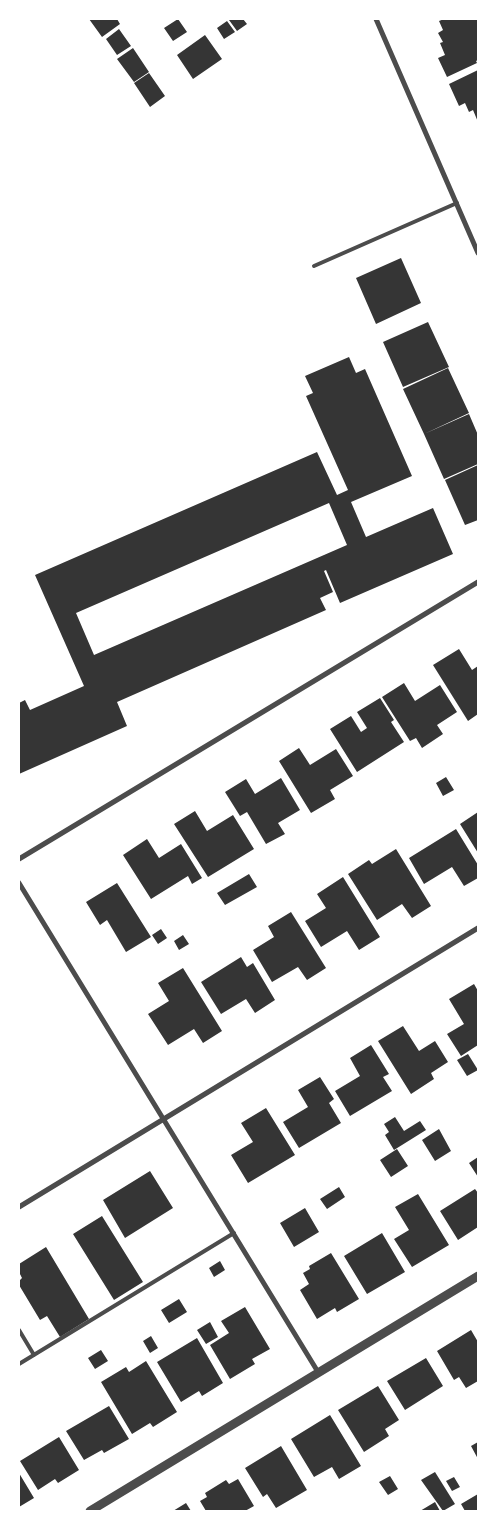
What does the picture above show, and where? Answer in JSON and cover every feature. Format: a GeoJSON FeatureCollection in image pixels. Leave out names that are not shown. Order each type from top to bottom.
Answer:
{"type":"FeatureCollection","features":[{"type":"Feature","properties":{"kind":"street"},"geometry":{"type":"LineString","coordinates":[[376,19],[478,253]]}},
{"type":"Feature","properties":{"kind":"street"},"geometry":{"type":"LineString","coordinates":[[19,859],[478,582]]}},
{"type":"Feature","properties":{"kind":"street"},"geometry":{"type":"LineString","coordinates":[[19,883],[318,1372]]}},
{"type":"Feature","properties":{"kind":"street"},"geometry":{"type":"LineString","coordinates":[[19,1207],[478,928]]}},
{"type":"Feature","properties":{"kind":"street"},"geometry":{"type":"LineString","coordinates":[[90,1511],[478,1276]]}},
{"type":"Feature","properties":{"kind":"lane"},"geometry":{"type":"LineString","coordinates":[[314,266],[457,203]]}},
{"type":"Feature","properties":{"kind":"lane"},"geometry":{"type":"LineString","coordinates":[[19,1364],[234,1234]]}},
{"type":"Feature","properties":{"kind":"lane"},"geometry":{"type":"LineString","coordinates":[[19,1330],[34,1355]]}},
{"type":"Feature","properties":{"kind":"building"},"geometry":{"type":"Polygon","coordinates":[[[89,19],[117,19],[120,24],[102,37],[89,19]]]}},
{"type":"Feature","properties":{"kind":"building"},"geometry":{"type":"Polygon","coordinates":[[[178,19],[187,32],[173,41],[164,28],[178,19]]]}},
{"type":"Feature","properties":{"kind":"building"},"geometry":{"type":"Polygon","coordinates":[[[243,19],[247,24],[237,31],[229,20],[243,19]]]}},
{"type":"Feature","properties":{"kind":"building"},"geometry":{"type":"Polygon","coordinates":[[[444,19],[478,19],[477,63],[447,77],[438,58],[445,55],[440,43],[443,42],[438,33],[443,30],[439,21],[444,19]]]}},
{"type":"Feature","properties":{"kind":"building"},"geometry":{"type":"Polygon","coordinates":[[[227,21],[235,32],[224,39],[217,28],[227,21]]]}},
{"type":"Feature","properties":{"kind":"building"},"geometry":{"type":"Polygon","coordinates":[[[119,29],[131,46],[117,55],[106,39],[119,29]]]}},
{"type":"Feature","properties":{"kind":"building"},"geometry":{"type":"Polygon","coordinates":[[[205,35],[222,59],[193,79],[177,55],[205,35]]]}},
{"type":"Feature","properties":{"kind":"building"},"geometry":{"type":"Polygon","coordinates":[[[133,48],[149,72],[134,82],[117,59],[133,48]]]}},
{"type":"Feature","properties":{"kind":"building"},"geometry":{"type":"Polygon","coordinates":[[[478,70],[478,122],[473,110],[469,112],[465,103],[459,106],[449,84],[478,70]]]}},
{"type":"Feature","properties":{"kind":"building"},"geometry":{"type":"Polygon","coordinates":[[[149,73],[165,96],[150,107],[134,83],[149,73]]]}},
{"type":"Feature","properties":{"kind":"building"},"geometry":{"type":"Polygon","coordinates":[[[401,258],[421,303],[376,324],[356,278],[401,258]]]}},
{"type":"Feature","properties":{"kind":"building"},"geometry":{"type":"Polygon","coordinates":[[[428,322],[449,367],[403,387],[383,342],[428,322]]]}},
{"type":"Feature","properties":{"kind":"building"},"geometry":{"type":"Polygon","coordinates":[[[349,357],[356,373],[365,369],[412,476],[351,502],[366,537],[433,508],[453,554],[340,603],[326,570],[324,571],[333,592],[320,598],[326,610],[117,702],[127,726],[19,774],[19,703],[25,700],[30,710],[84,686],[35,575],[317,452],[337,495],[348,490],[306,396],[313,393],[305,376],[349,357]],[[329,503],[76,613],[94,655],[347,545],[329,503]]]}},
{"type":"Feature","properties":{"kind":"building"},"geometry":{"type":"Polygon","coordinates":[[[448,368],[469,413],[424,434],[403,389],[448,368]]]}},
{"type":"Feature","properties":{"kind":"building"},"geometry":{"type":"Polygon","coordinates":[[[469,414],[478,435],[478,464],[444,479],[424,434],[469,414]]]}},
{"type":"Feature","properties":{"kind":"building"},"geometry":{"type":"Polygon","coordinates":[[[478,465],[478,520],[465,525],[445,480],[478,465]]]}},
{"type":"Feature","properties":{"kind":"building"},"geometry":{"type":"Polygon","coordinates":[[[459,649],[472,670],[478,666],[478,714],[468,721],[433,665],[459,649]]]}},
{"type":"Feature","properties":{"kind":"building"},"geometry":{"type":"Polygon","coordinates":[[[404,683],[415,701],[440,685],[457,712],[437,725],[443,734],[422,748],[416,738],[410,741],[382,697],[404,683]]]}},
{"type":"Feature","properties":{"kind":"building"},"geometry":{"type":"Polygon","coordinates":[[[380,698],[394,720],[391,722],[404,742],[357,772],[330,729],[351,716],[361,732],[367,728],[357,712],[380,698]]]}},
{"type":"Feature","properties":{"kind":"building"},"geometry":{"type":"Polygon","coordinates":[[[299,748],[310,765],[336,749],[353,776],[330,790],[335,799],[311,813],[279,761],[299,748]]]}},
{"type":"Feature","properties":{"kind":"building"},"geometry":{"type":"Polygon","coordinates":[[[446,777],[454,790],[443,796],[436,783],[446,777]]]}},
{"type":"Feature","properties":{"kind":"building"},"geometry":{"type":"Polygon","coordinates":[[[281,778],[300,810],[278,823],[285,834],[266,844],[247,812],[240,816],[225,792],[246,779],[255,794],[281,778]]]}},
{"type":"Feature","properties":{"kind":"building"},"geometry":{"type":"Polygon","coordinates":[[[195,811],[207,831],[233,815],[254,849],[208,877],[174,824],[195,811]]]}},
{"type":"Feature","properties":{"kind":"building"},"geometry":{"type":"Polygon","coordinates":[[[478,812],[478,853],[460,824],[478,812]]]}},
{"type":"Feature","properties":{"kind":"building"},"geometry":{"type":"Polygon","coordinates":[[[456,829],[478,865],[478,878],[464,886],[452,867],[424,884],[409,858],[456,829]]]}},
{"type":"Feature","properties":{"kind":"building"},"geometry":{"type":"Polygon","coordinates":[[[147,839],[159,858],[181,844],[202,878],[192,884],[188,876],[151,899],[123,855],[147,839]]]}},
{"type":"Feature","properties":{"kind":"building"},"geometry":{"type":"Polygon","coordinates":[[[396,849],[431,906],[412,918],[402,904],[377,920],[348,874],[369,860],[372,864],[396,849]]]}},
{"type":"Feature","properties":{"kind":"building"},"geometry":{"type":"Polygon","coordinates":[[[249,874],[257,887],[225,905],[217,893],[249,874]]]}},
{"type":"Feature","properties":{"kind":"building"},"geometry":{"type":"Polygon","coordinates":[[[343,877],[380,937],[359,950],[347,931],[321,947],[305,921],[326,908],[317,894],[343,877]]]}},
{"type":"Feature","properties":{"kind":"building"},"geometry":{"type":"Polygon","coordinates":[[[117,883],[151,937],[126,952],[107,920],[100,925],[86,902],[117,883]]]}},
{"type":"Feature","properties":{"kind":"building"},"geometry":{"type":"Polygon","coordinates":[[[291,912],[326,968],[307,980],[298,967],[272,982],[253,950],[274,937],[268,926],[291,912]]]}},
{"type":"Feature","properties":{"kind":"building"},"geometry":{"type":"Polygon","coordinates":[[[161,929],[167,938],[158,944],[152,935],[161,929]]]}},
{"type":"Feature","properties":{"kind":"building"},"geometry":{"type":"Polygon","coordinates":[[[183,935],[189,944],[179,950],[174,941],[183,935]]]}},
{"type":"Feature","properties":{"kind":"building"},"geometry":{"type":"Polygon","coordinates":[[[241,957],[247,967],[253,963],[275,1000],[255,1013],[246,999],[221,1014],[201,982],[241,957]]]}},
{"type":"Feature","properties":{"kind":"building"},"geometry":{"type":"Polygon","coordinates":[[[183,968],[222,1031],[203,1043],[194,1029],[168,1045],[148,1014],[169,1001],[158,983],[183,968]]]}},
{"type":"Feature","properties":{"kind":"building"},"geometry":{"type":"Polygon","coordinates":[[[474,984],[478,991],[478,1045],[461,1056],[447,1034],[464,1024],[449,999],[474,984]]]}},
{"type":"Feature","properties":{"kind":"building"},"geometry":{"type":"Polygon","coordinates":[[[403,1026],[419,1051],[435,1041],[448,1062],[431,1073],[434,1079],[411,1094],[378,1041],[403,1026]]]}},
{"type":"Feature","properties":{"kind":"building"},"geometry":{"type":"Polygon","coordinates":[[[371,1045],[389,1074],[383,1077],[392,1091],[350,1116],[335,1091],[360,1076],[350,1058],[371,1045]]]}},
{"type":"Feature","properties":{"kind":"building"},"geometry":{"type":"Polygon","coordinates":[[[468,1054],[478,1070],[467,1076],[457,1060],[468,1054]]]}},
{"type":"Feature","properties":{"kind":"building"},"geometry":{"type":"Polygon","coordinates":[[[320,1077],[334,1099],[329,1103],[341,1123],[299,1148],[283,1122],[308,1107],[298,1090],[320,1077]]]}},
{"type":"Feature","properties":{"kind":"building"},"geometry":{"type":"Polygon","coordinates":[[[266,1108],[295,1155],[248,1183],[231,1155],[253,1142],[241,1123],[266,1108]]]}},
{"type":"Feature","properties":{"kind":"building"},"geometry":{"type":"Polygon","coordinates":[[[395,1117],[404,1131],[420,1121],[426,1130],[394,1150],[385,1135],[389,1132],[384,1124],[395,1117]]]}},
{"type":"Feature","properties":{"kind":"building"},"geometry":{"type":"Polygon","coordinates":[[[439,1129],[451,1151],[435,1161],[422,1140],[439,1129]]]}},
{"type":"Feature","properties":{"kind":"building"},"geometry":{"type":"Polygon","coordinates":[[[397,1149],[408,1166],[391,1177],[380,1160],[397,1149]]]}},
{"type":"Feature","properties":{"kind":"building"},"geometry":{"type":"Polygon","coordinates":[[[478,1157],[478,1177],[469,1163],[478,1157]]]}},
{"type":"Feature","properties":{"kind":"building"},"geometry":{"type":"Polygon","coordinates":[[[150,1171],[173,1208],[125,1238],[103,1200],[150,1171]]]}},
{"type":"Feature","properties":{"kind":"building"},"geometry":{"type":"Polygon","coordinates":[[[339,1187],[345,1197],[327,1209],[320,1199],[339,1187]]]}},
{"type":"Feature","properties":{"kind":"building"},"geometry":{"type":"Polygon","coordinates":[[[475,1189],[478,1193],[478,1227],[458,1240],[440,1211],[475,1189]]]}},
{"type":"Feature","properties":{"kind":"building"},"geometry":{"type":"Polygon","coordinates":[[[418,1194],[449,1245],[412,1267],[394,1239],[409,1230],[395,1207],[418,1194]]]}},
{"type":"Feature","properties":{"kind":"building"},"geometry":{"type":"Polygon","coordinates":[[[305,1208],[319,1232],[294,1247],[280,1223],[305,1208]]]}},
{"type":"Feature","properties":{"kind":"building"},"geometry":{"type":"Polygon","coordinates":[[[102,1216],[143,1282],[114,1300],[73,1234],[102,1216]]]}},
{"type":"Feature","properties":{"kind":"building"},"geometry":{"type":"Polygon","coordinates":[[[382,1233],[405,1272],[367,1294],[344,1256],[382,1233]]]}},
{"type":"Feature","properties":{"kind":"building"},"geometry":{"type":"Polygon","coordinates":[[[46,1247],[89,1319],[60,1337],[47,1316],[40,1320],[19,1285],[19,1281],[22,1278],[19,1272],[19,1264],[46,1247]]]}},
{"type":"Feature","properties":{"kind":"building"},"geometry":{"type":"Polygon","coordinates":[[[331,1253],[359,1299],[337,1312],[335,1308],[317,1319],[300,1290],[309,1284],[303,1273],[310,1269],[309,1266],[331,1253]]]}},
{"type":"Feature","properties":{"kind":"building"},"geometry":{"type":"Polygon","coordinates":[[[220,1261],[225,1270],[214,1277],[209,1268],[220,1261]]]}},
{"type":"Feature","properties":{"kind":"building"},"geometry":{"type":"Polygon","coordinates":[[[179,1299],[187,1312],[169,1323],[161,1310],[179,1299]]]}},
{"type":"Feature","properties":{"kind":"building"},"geometry":{"type":"Polygon","coordinates":[[[245,1307],[270,1349],[252,1359],[255,1364],[230,1379],[210,1345],[229,1333],[221,1321],[245,1307]]]}},
{"type":"Feature","properties":{"kind":"building"},"geometry":{"type":"Polygon","coordinates":[[[210,1322],[218,1337],[206,1344],[197,1330],[210,1322]]]}},
{"type":"Feature","properties":{"kind":"building"},"geometry":{"type":"Polygon","coordinates":[[[471,1330],[478,1342],[478,1381],[466,1388],[459,1377],[454,1380],[437,1351],[471,1330]]]}},
{"type":"Feature","properties":{"kind":"building"},"geometry":{"type":"Polygon","coordinates":[[[151,1336],[158,1348],[150,1353],[143,1341],[151,1336]]]}},
{"type":"Feature","properties":{"kind":"building"},"geometry":{"type":"Polygon","coordinates":[[[197,1338],[223,1383],[202,1396],[199,1391],[181,1402],[157,1362],[197,1338]]]}},
{"type":"Feature","properties":{"kind":"building"},"geometry":{"type":"Polygon","coordinates":[[[101,1350],[108,1361],[95,1369],[88,1358],[101,1350]]]}},
{"type":"Feature","properties":{"kind":"building"},"geometry":{"type":"Polygon","coordinates":[[[426,1358],[443,1386],[405,1410],[387,1381],[426,1358]]]}},
{"type":"Feature","properties":{"kind":"building"},"geometry":{"type":"Polygon","coordinates":[[[146,1361],[177,1412],[153,1427],[150,1423],[132,1434],[101,1382],[126,1367],[129,1372],[146,1361]]]}},
{"type":"Feature","properties":{"kind":"building"},"geometry":{"type":"Polygon","coordinates":[[[378,1386],[399,1420],[385,1429],[389,1436],[364,1452],[338,1410],[378,1386]]]}},
{"type":"Feature","properties":{"kind":"building"},"geometry":{"type":"Polygon","coordinates":[[[109,1406],[129,1439],[104,1453],[102,1450],[84,1460],[66,1431],[109,1406]]]}},
{"type":"Feature","properties":{"kind":"building"},"geometry":{"type":"Polygon","coordinates":[[[330,1415],[361,1466],[339,1479],[332,1467],[314,1477],[291,1439],[330,1415]]]}},
{"type":"Feature","properties":{"kind":"building"},"geometry":{"type":"Polygon","coordinates":[[[59,1437],[79,1470],[58,1483],[55,1479],[38,1490],[20,1461],[59,1437]]]}},
{"type":"Feature","properties":{"kind":"building"},"geometry":{"type":"Polygon","coordinates":[[[478,1442],[478,1459],[471,1446],[478,1442]]]}},
{"type":"Feature","properties":{"kind":"building"},"geometry":{"type":"Polygon","coordinates":[[[281,1446],[307,1490],[276,1508],[267,1494],[263,1497],[245,1468],[281,1446]]]}},
{"type":"Feature","properties":{"kind":"building"},"geometry":{"type":"Polygon","coordinates":[[[435,1472],[455,1504],[443,1511],[421,1480],[435,1472]]]}},
{"type":"Feature","properties":{"kind":"building"},"geometry":{"type":"Polygon","coordinates":[[[19,1473],[34,1498],[19,1507],[19,1473]]]}},
{"type":"Feature","properties":{"kind":"building"},"geometry":{"type":"Polygon","coordinates":[[[390,1476],[398,1489],[388,1495],[379,1482],[390,1476]]]}},
{"type":"Feature","properties":{"kind":"building"},"geometry":{"type":"Polygon","coordinates":[[[454,1477],[460,1487],[452,1491],[446,1481],[454,1477]]]}},
{"type":"Feature","properties":{"kind":"building"},"geometry":{"type":"Polygon","coordinates":[[[238,1479],[254,1506],[245,1511],[206,1511],[200,1501],[207,1497],[205,1493],[226,1480],[229,1484],[238,1479]]]}},
{"type":"Feature","properties":{"kind":"building"},"geometry":{"type":"Polygon","coordinates":[[[478,1494],[478,1511],[465,1511],[461,1504],[478,1494]]]}},
{"type":"Feature","properties":{"kind":"building"},"geometry":{"type":"Polygon","coordinates":[[[435,1502],[440,1511],[420,1511],[435,1502]]]}},
{"type":"Feature","properties":{"kind":"building"},"geometry":{"type":"Polygon","coordinates":[[[186,1503],[191,1511],[173,1511],[186,1503]]]}}]}
